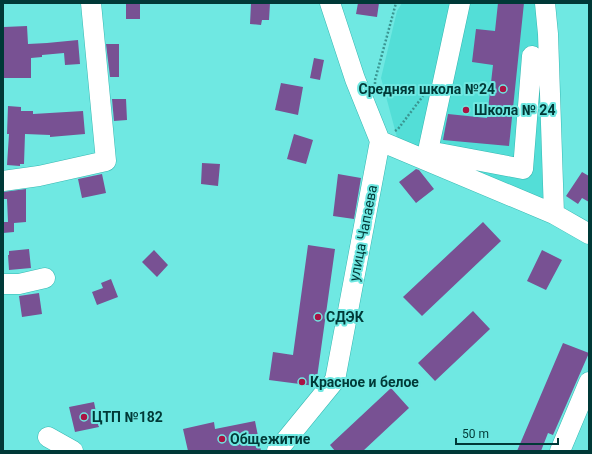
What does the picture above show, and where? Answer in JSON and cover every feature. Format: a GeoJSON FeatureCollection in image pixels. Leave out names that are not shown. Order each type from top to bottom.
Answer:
{"type":"FeatureCollection","features":[{"type":"Feature","properties":{"kind":"street"},"geometry":{"type":"LineString","coordinates":[[3,181],[39,176],[106,161],[91,3]]}},
{"type":"Feature","properties":{"kind":"street"},"geometry":{"type":"LineString","coordinates":[[330,3],[355,80],[380,142],[427,156],[554,214],[589,234]]}},
{"type":"Feature","properties":{"kind":"street"},"geometry":{"type":"LineString","coordinates":[[427,156],[460,3]]}},
{"type":"Feature","properties":{"kind":"street"},"geometry":{"type":"LineString","coordinates":[[545,3],[548,34],[554,214]]}},
{"type":"Feature","properties":{"kind":"street"},"geometry":{"type":"LineString","coordinates":[[427,156],[523,169],[532,56]]}},
{"type":"Feature","properties":{"kind":"street","name":"улица Чапаева"},"geometry":{"type":"LineString","coordinates":[[277,451],[335,380],[380,142]]}},
{"type":"Feature","properties":{"kind":"street"},"geometry":{"type":"LineString","coordinates":[[3,284],[19,284],[45,278]]}},
{"type":"Feature","properties":{"kind":"street"},"geometry":{"type":"LineString","coordinates":[[560,451],[589,382]]}},
{"type":"Feature","properties":{"kind":"street"},"geometry":{"type":"LineString","coordinates":[[48,437],[73,451]]}},
{"type":"Feature","properties":{"kind":"path"},"geometry":{"type":"LineString","coordinates":[[376,86],[375,80],[396,3]]}},
{"type":"Feature","properties":{"kind":"path"},"geometry":{"type":"LineString","coordinates":[[380,142],[398,129],[425,93]]}},
{"type":"Feature","properties":{"kind":"shaded area","name":"Школа № 24"},"geometry":{"type":"Polygon","coordinates":[[[402,3],[538,3],[542,55],[543,202],[398,141],[381,78],[397,11],[402,3]]]}},
{"type":"Feature","properties":{"kind":"building"},"geometry":{"type":"Polygon","coordinates":[[[126,3],[140,3],[140,19],[126,19],[126,3]]]}},
{"type":"Feature","properties":{"kind":"building"},"geometry":{"type":"Polygon","coordinates":[[[251,3],[270,3],[269,20],[262,20],[261,25],[250,24],[251,3]]]}},
{"type":"Feature","properties":{"kind":"building"},"geometry":{"type":"Polygon","coordinates":[[[358,3],[379,3],[377,17],[356,14],[358,3]]]}},
{"type":"Feature","properties":{"kind":"building","name":"Средняя школа №24"},"geometry":{"type":"Polygon","coordinates":[[[498,3],[524,3],[509,146],[443,140],[448,114],[487,118],[493,65],[472,62],[476,29],[495,31],[498,3]]]}},
{"type":"Feature","properties":{"kind":"building"},"geometry":{"type":"Polygon","coordinates":[[[27,26],[28,44],[78,40],[80,64],[65,65],[64,53],[42,55],[42,57],[31,58],[31,78],[4,78],[4,27],[27,26]]]}},
{"type":"Feature","properties":{"kind":"building"},"geometry":{"type":"Polygon","coordinates":[[[106,44],[119,44],[119,77],[110,77],[106,44]]]}},
{"type":"Feature","properties":{"kind":"building"},"geometry":{"type":"Polygon","coordinates":[[[314,58],[324,60],[320,80],[310,78],[314,58]]]}},
{"type":"Feature","properties":{"kind":"building"},"geometry":{"type":"Polygon","coordinates":[[[281,83],[303,87],[298,115],[275,110],[281,83]]]}},
{"type":"Feature","properties":{"kind":"building"},"geometry":{"type":"Polygon","coordinates":[[[112,99],[126,99],[127,120],[114,121],[112,99]]]}},
{"type":"Feature","properties":{"kind":"building"},"geometry":{"type":"Polygon","coordinates":[[[8,106],[21,107],[21,111],[33,111],[33,114],[83,111],[85,134],[50,137],[50,135],[25,134],[24,164],[20,164],[20,166],[7,165],[9,134],[7,134],[8,106]]]}},
{"type":"Feature","properties":{"kind":"building"},"geometry":{"type":"Polygon","coordinates":[[[294,134],[313,140],[306,164],[287,159],[294,134]]]}},
{"type":"Feature","properties":{"kind":"building"},"geometry":{"type":"Polygon","coordinates":[[[202,163],[220,164],[218,186],[201,184],[202,163]]]}},
{"type":"Feature","properties":{"kind":"building"},"geometry":{"type":"Polygon","coordinates":[[[416,169],[419,170],[434,189],[416,203],[399,182],[416,169]]]}},
{"type":"Feature","properties":{"kind":"building"},"geometry":{"type":"Polygon","coordinates":[[[582,172],[589,176],[589,202],[582,198],[578,204],[566,196],[582,172]]]}},
{"type":"Feature","properties":{"kind":"building"},"geometry":{"type":"Polygon","coordinates":[[[102,174],[106,193],[82,198],[78,179],[102,174]]]}},
{"type":"Feature","properties":{"kind":"building"},"geometry":{"type":"Polygon","coordinates":[[[338,174],[361,178],[354,219],[333,216],[338,174]]]}},
{"type":"Feature","properties":{"kind":"building"},"geometry":{"type":"Polygon","coordinates":[[[26,189],[26,222],[14,223],[14,232],[3,233],[3,222],[8,222],[7,199],[3,199],[3,192],[26,189]]]}},
{"type":"Feature","properties":{"kind":"building"},"geometry":{"type":"Polygon","coordinates":[[[483,222],[501,241],[422,316],[403,297],[483,222]]]}},
{"type":"Feature","properties":{"kind":"building"},"geometry":{"type":"Polygon","coordinates":[[[308,245],[335,249],[315,386],[269,380],[273,352],[293,355],[308,245]]]}},
{"type":"Feature","properties":{"kind":"building"},"geometry":{"type":"Polygon","coordinates":[[[29,249],[31,268],[9,270],[9,251],[29,249]]]}},
{"type":"Feature","properties":{"kind":"building"},"geometry":{"type":"Polygon","coordinates":[[[154,250],[168,265],[157,277],[142,262],[154,250]]]}},
{"type":"Feature","properties":{"kind":"building"},"geometry":{"type":"Polygon","coordinates":[[[542,250],[562,260],[546,290],[527,281],[542,250]]]}},
{"type":"Feature","properties":{"kind":"building"},"geometry":{"type":"Polygon","coordinates":[[[111,279],[118,297],[97,305],[92,292],[103,288],[101,283],[111,279]]]}},
{"type":"Feature","properties":{"kind":"building"},"geometry":{"type":"Polygon","coordinates":[[[39,293],[42,314],[22,317],[19,296],[39,293]]]}},
{"type":"Feature","properties":{"kind":"building"},"geometry":{"type":"Polygon","coordinates":[[[473,311],[490,329],[435,381],[418,363],[473,311]]]}},
{"type":"Feature","properties":{"kind":"building"},"geometry":{"type":"Polygon","coordinates":[[[563,343],[589,353],[553,435],[548,433],[541,451],[517,451],[563,343]]]}},
{"type":"Feature","properties":{"kind":"building"},"geometry":{"type":"Polygon","coordinates":[[[391,388],[409,408],[363,451],[335,451],[330,445],[391,388]]]}},
{"type":"Feature","properties":{"kind":"building","name":"ЦТП №182"},"geometry":{"type":"Polygon","coordinates":[[[94,402],[99,427],[75,432],[69,407],[94,402]]]}},
{"type":"Feature","properties":{"kind":"building","name":"Общежитие"},"geometry":{"type":"Polygon","coordinates":[[[255,421],[261,451],[188,451],[183,429],[214,422],[215,429],[255,421]]]}},
{"type":"Feature","properties":{"kind":"place","name":"Средняя школа №24"},"geometry":{"type":"Point","coordinates":[503,89]}},
{"type":"Feature","properties":{"kind":"place","name":"Школа № 24"},"geometry":{"type":"Point","coordinates":[466,110]}},
{"type":"Feature","properties":{"kind":"place","name":"СДЭК"},"geometry":{"type":"Point","coordinates":[318,317]}},
{"type":"Feature","properties":{"kind":"place","name":"Красное и белое"},"geometry":{"type":"Point","coordinates":[302,382]}},
{"type":"Feature","properties":{"kind":"place","name":"ЦТП №182"},"geometry":{"type":"Point","coordinates":[84,417]}},
{"type":"Feature","properties":{"kind":"place","name":"Общежитие"},"geometry":{"type":"Point","coordinates":[222,439]}}]}
